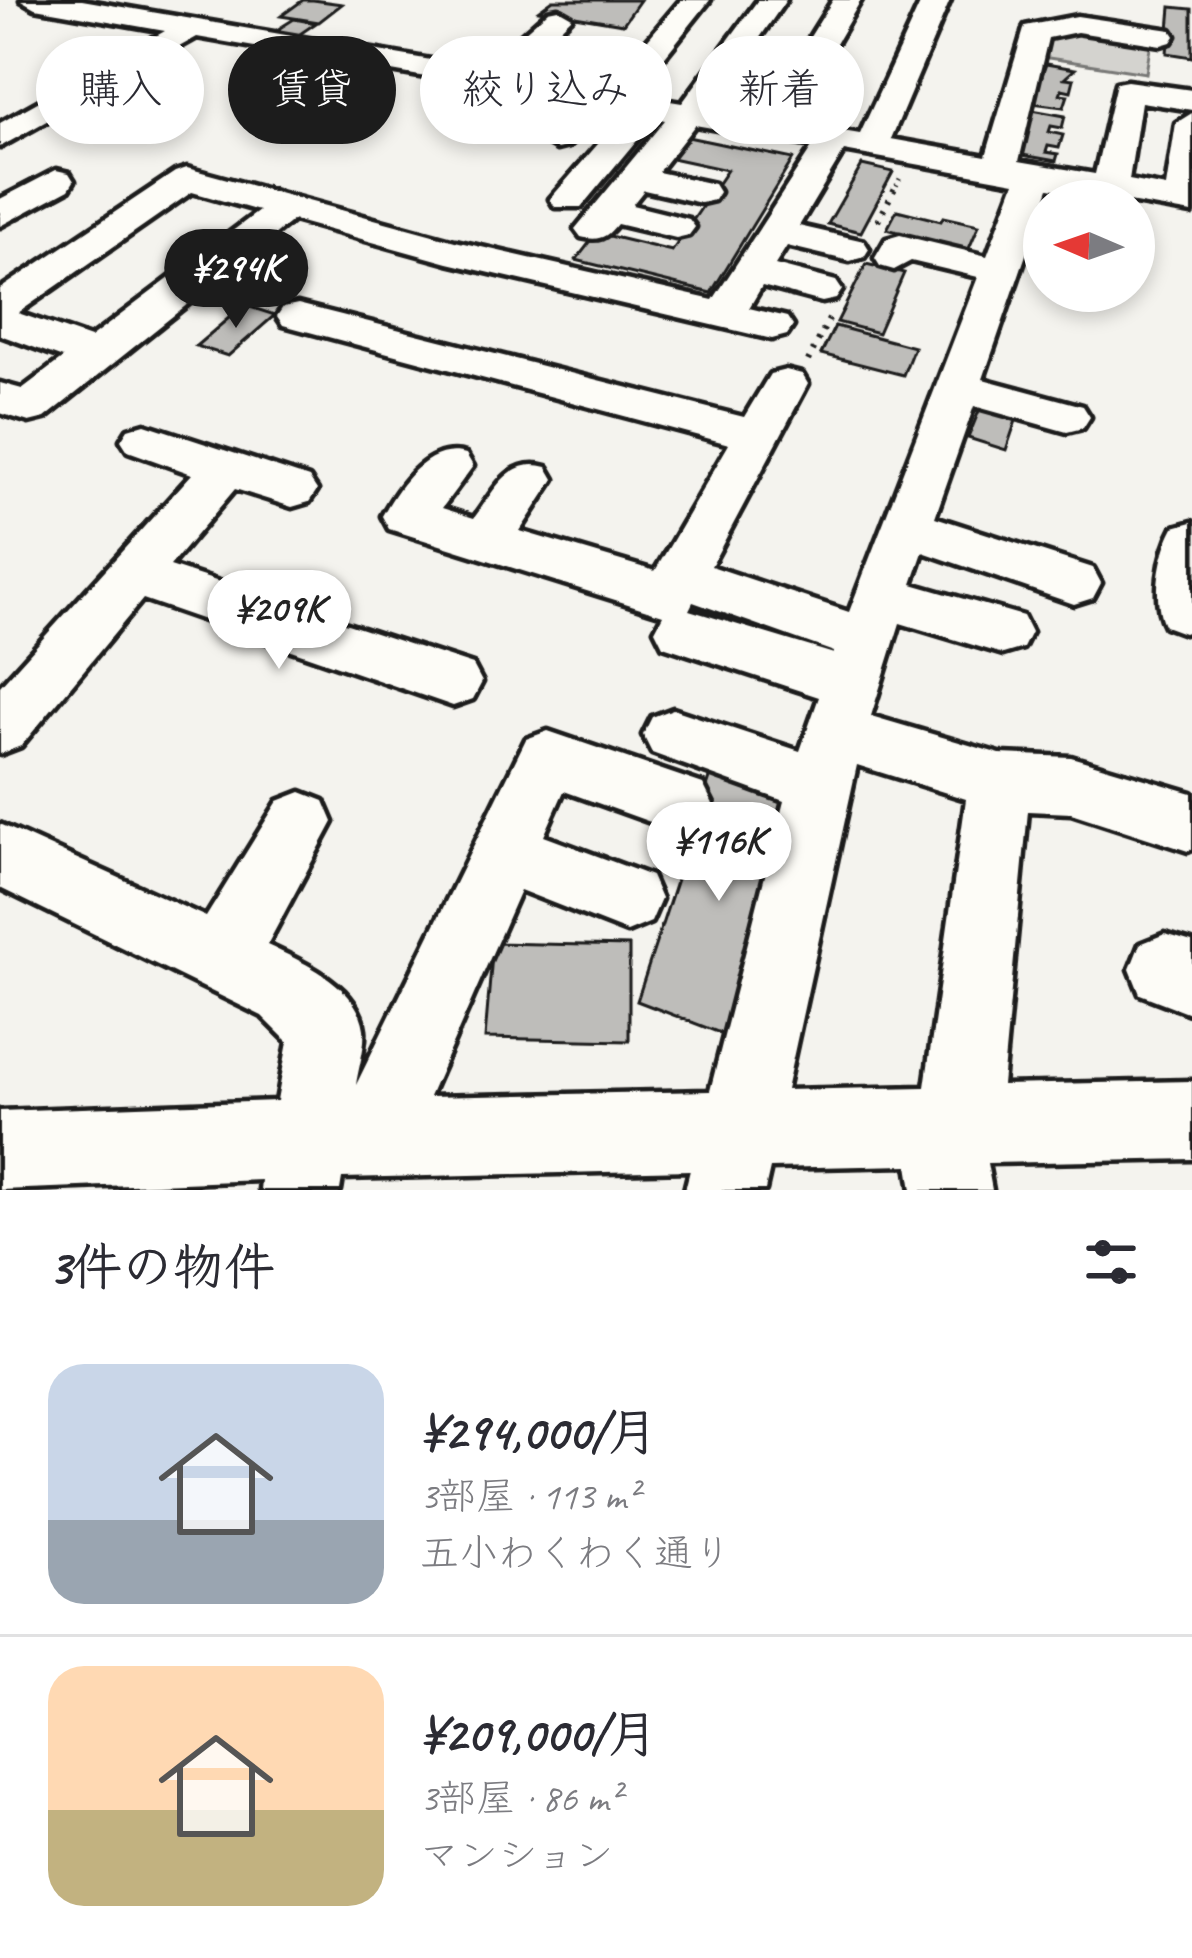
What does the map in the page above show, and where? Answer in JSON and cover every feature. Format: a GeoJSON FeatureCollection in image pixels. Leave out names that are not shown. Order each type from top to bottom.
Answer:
{"type":"FeatureCollection","features":[{"type":"Feature","properties":{"kind":"street"},"geometry":{"type":"LineString","coordinates":[[676,227],[602,220],[689,114],[772,0]]}},
{"type":"Feature","properties":{"kind":"street"},"geometry":{"type":"LineString","coordinates":[[825,36],[847,0]]}},
{"type":"Feature","properties":{"kind":"street"},"geometry":{"type":"LineString","coordinates":[[864,123],[937,0]]}},
{"type":"Feature","properties":{"kind":"street"},"geometry":{"type":"LineString","coordinates":[[669,36],[696,1]]}},
{"type":"Feature","properties":{"kind":"street"},"geometry":{"type":"LineString","coordinates":[[33,4],[204,14],[420,63]]}},
{"type":"Feature","properties":{"kind":"street"},"geometry":{"type":"LineString","coordinates":[[0,137],[204,14]]}},
{"type":"Feature","properties":{"kind":"street"},"geometry":{"type":"LineString","coordinates":[[538,36],[553,22],[587,34]]}},
{"type":"Feature","properties":{"kind":"street"},"geometry":{"type":"LineString","coordinates":[[1026,180],[1035,32],[1077,24],[1161,37]]}},
{"type":"Feature","properties":{"kind":"street"},"geometry":{"type":"LineString","coordinates":[[1110,180],[1127,90],[1192,100]]}},
{"type":"Feature","properties":{"kind":"street"},"geometry":{"type":"LineString","coordinates":[[672,111],[696,115]]}},
{"type":"Feature","properties":{"kind":"street"},"geometry":{"type":"LineString","coordinates":[[1155,195],[1187,201],[1192,123]]}},
{"type":"Feature","properties":{"kind":"street"},"geometry":{"type":"LineString","coordinates":[[568,199],[597,144]]}},
{"type":"Feature","properties":{"kind":"street"},"geometry":{"type":"LineString","coordinates":[[724,315],[777,232],[851,144]]}},
{"type":"Feature","properties":{"kind":"street"},"geometry":{"type":"LineString","coordinates":[[855,144],[1023,195]]}},
{"type":"Feature","properties":{"kind":"street"},"geometry":{"type":"LineString","coordinates":[[635,178],[701,192]]}},
{"type":"Feature","properties":{"kind":"street"},"geometry":{"type":"LineString","coordinates":[[0,307],[187,179],[448,251],[772,326]]}},
{"type":"Feature","properties":{"kind":"street"},"geometry":{"type":"LineString","coordinates":[[0,215],[56,181]]}},
{"type":"Feature","properties":{"kind":"street"},"geometry":{"type":"LineString","coordinates":[[957,182],[1023,196]]}},
{"type":"Feature","properties":{"kind":"street"},"geometry":{"type":"LineString","coordinates":[[733,1160],[851,687],[1023,202]]}},
{"type":"Feature","properties":{"kind":"street"},"geometry":{"type":"LineString","coordinates":[[0,398],[29,407],[286,207]]}},
{"type":"Feature","properties":{"kind":"street"},"geometry":{"type":"LineString","coordinates":[[777,232],[850,249]]}},
{"type":"Feature","properties":{"kind":"street"},"geometry":{"type":"LineString","coordinates":[[894,258],[900,247],[1000,271]]}},
{"type":"Feature","properties":{"kind":"street"},"geometry":{"type":"LineString","coordinates":[[752,272],[822,290]]}},
{"type":"Feature","properties":{"kind":"street"},"geometry":{"type":"LineString","coordinates":[[298,316],[757,436]]}},
{"type":"Feature","properties":{"kind":"street"},"geometry":{"type":"LineString","coordinates":[[0,321],[96,355]]}},
{"type":"Feature","properties":{"kind":"street"},"geometry":{"type":"LineString","coordinates":[[962,375],[1022,377]]}},
{"type":"Feature","properties":{"kind":"street"},"geometry":{"type":"LineString","coordinates":[[962,375],[1067,417]]}},
{"type":"Feature","properties":{"kind":"street"},"geometry":{"type":"LineString","coordinates":[[681,603],[757,436],[786,384]]}},
{"type":"Feature","properties":{"kind":"street"},"geometry":{"type":"LineString","coordinates":[[145,440],[292,490]]}},
{"type":"Feature","properties":{"kind":"street"},"geometry":{"type":"LineString","coordinates":[[449,466],[407,517],[669,596],[851,687],[1000,782],[1071,785],[1189,821]]}},
{"type":"Feature","properties":{"kind":"street"},"geometry":{"type":"LineString","coordinates":[[0,728],[226,467]]}},
{"type":"Feature","properties":{"kind":"street"},"geometry":{"type":"LineString","coordinates":[[486,540],[530,479]]}},
{"type":"Feature","properties":{"kind":"street"},"geometry":{"type":"LineString","coordinates":[[906,527],[1074,584]]}},
{"type":"Feature","properties":{"kind":"street"},"geometry":{"type":"LineString","coordinates":[[1184,611],[1192,542]]}},
{"type":"Feature","properties":{"kind":"street"},"geometry":{"type":"LineString","coordinates":[[134,575],[453,682]]}},
{"type":"Feature","properties":{"kind":"street"},"geometry":{"type":"LineString","coordinates":[[673,736],[851,687],[1004,632]]}},
{"type":"Feature","properties":{"kind":"street"},"geometry":{"type":"LineString","coordinates":[[328,1156],[504,853],[548,758],[681,804]]}},
{"type":"Feature","properties":{"kind":"street"},"geometry":{"type":"LineString","coordinates":[[951,1146],[1000,782]]}},
{"type":"Feature","properties":{"kind":"street"},"geometry":{"type":"LineString","coordinates":[[220,960],[301,822]]}},
{"type":"Feature","properties":{"kind":"street"},"geometry":{"type":"LineString","coordinates":[[504,853],[626,899]]}},
{"type":"Feature","properties":{"kind":"street"},"geometry":{"type":"LineString","coordinates":[[0,855],[287,991],[327,1029],[328,1156]]}},
{"type":"Feature","properties":{"kind":"street"},"geometry":{"type":"LineString","coordinates":[[4,1163],[328,1156],[733,1160],[951,1146],[1192,1120]]}},
{"type":"Feature","properties":{"kind":"shaded area"},"geometry":{"type":"Polygon","coordinates":[[[1079,28],[1151,41],[1146,73],[1042,57],[1045,40],[1079,28]]]}},
{"type":"Feature","properties":{"kind":"building"},"geometry":{"type":"Polygon","coordinates":[[[303,0],[342,4],[319,22],[281,16],[303,0]]]}},
{"type":"Feature","properties":{"kind":"building"},"geometry":{"type":"Polygon","coordinates":[[[553,0],[640,0],[623,24],[539,10],[553,0]]]}},
{"type":"Feature","properties":{"kind":"building"},"geometry":{"type":"Polygon","coordinates":[[[1171,7],[1192,9],[1192,57],[1167,53],[1171,7]]]}},
{"type":"Feature","properties":{"kind":"building"},"geometry":{"type":"Polygon","coordinates":[[[294,19],[316,23],[297,36],[275,31],[294,19]]]}},
{"type":"Feature","properties":{"kind":"building"},"geometry":{"type":"Polygon","coordinates":[[[1046,64],[1075,69],[1065,78],[1074,79],[1071,91],[1062,89],[1060,94],[1068,95],[1064,107],[1032,103],[1046,64]]]}},
{"type":"Feature","properties":{"kind":"building"},"geometry":{"type":"Polygon","coordinates":[[[1032,110],[1065,116],[1062,128],[1051,126],[1049,132],[1063,135],[1059,148],[1048,146],[1046,152],[1058,154],[1056,161],[1017,154],[1032,110]]]}},
{"type":"Feature","properties":{"kind":"building"},"geometry":{"type":"Polygon","coordinates":[[[683,136],[696,139],[696,144],[721,144],[793,159],[711,293],[576,260],[597,233],[672,251],[727,170],[667,157],[683,136]]]}},
{"type":"Feature","properties":{"kind":"building"},"geometry":{"type":"Polygon","coordinates":[[[862,165],[893,172],[861,232],[828,224],[862,165]]]}},
{"type":"Feature","properties":{"kind":"building"},"geometry":{"type":"Polygon","coordinates":[[[897,210],[979,225],[967,253],[896,236],[898,232],[887,229],[897,210]]]}},
{"type":"Feature","properties":{"kind":"building"},"geometry":{"type":"Polygon","coordinates":[[[866,264],[904,273],[878,333],[837,322],[866,264]]]}},
{"type":"Feature","properties":{"kind":"building"},"geometry":{"type":"Polygon","coordinates":[[[244,305],[275,315],[228,356],[196,346],[244,305]]]}},
{"type":"Feature","properties":{"kind":"building"},"geometry":{"type":"Polygon","coordinates":[[[835,326],[914,347],[903,375],[821,354],[835,326]]]}},
{"type":"Feature","properties":{"kind":"building"},"geometry":{"type":"Polygon","coordinates":[[[983,401],[1019,412],[1006,450],[968,438],[983,401]]]}},
{"type":"Feature","properties":{"kind":"building"},"geometry":{"type":"Polygon","coordinates":[[[713,769],[797,796],[733,1038],[637,1001],[713,769]]]}},
{"type":"Feature","properties":{"kind":"building"},"geometry":{"type":"Polygon","coordinates":[[[493,943],[629,946],[629,1041],[485,1038],[493,943]]]}}]}
